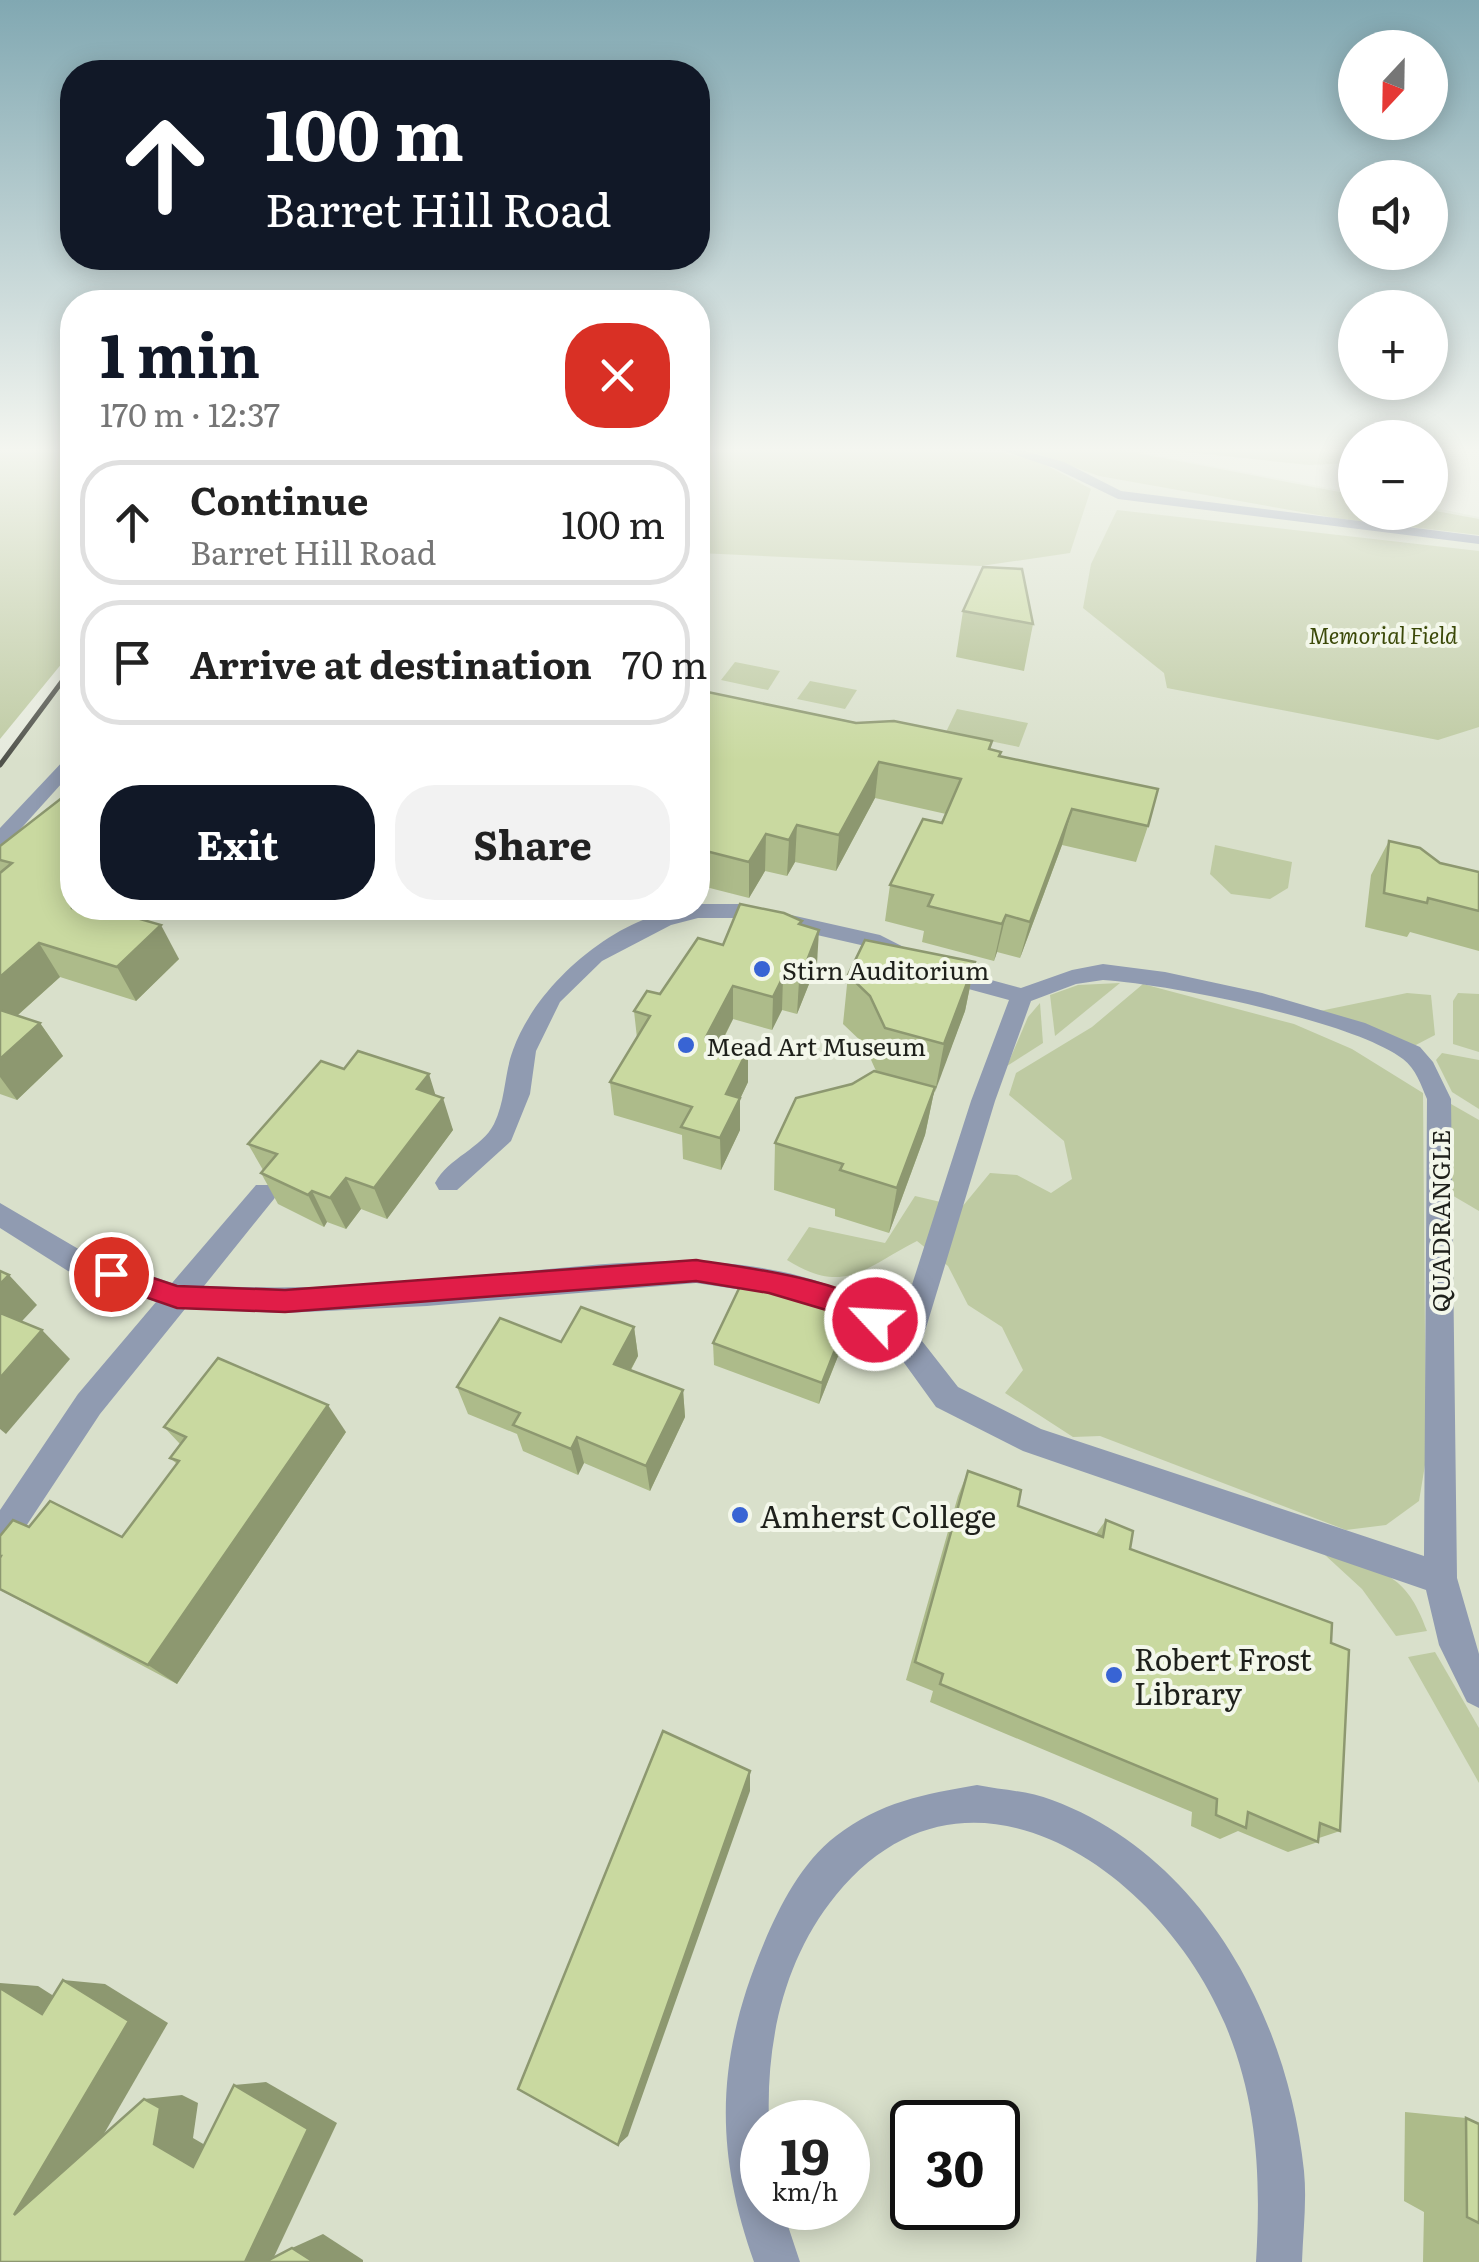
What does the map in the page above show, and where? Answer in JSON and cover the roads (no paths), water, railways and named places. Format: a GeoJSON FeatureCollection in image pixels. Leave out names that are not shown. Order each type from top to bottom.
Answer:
{"type":"FeatureCollection","features":[{"type":"Feature","properties":{"kind":"street"},"geometry":{"type":"LineString","coordinates":[[0,840],[60,775]]}},
{"type":"Feature","properties":{"kind":"street"},"geometry":{"type":"LineString","coordinates":[[710,911],[742,910],[880,942],[936,972],[1022,996],[907,1344]]}},
{"type":"Feature","properties":{"kind":"street"},"geometry":{"type":"LineString","coordinates":[[448,1183],[502,1134],[518,1094],[524,1051],[551,997],[594,956],[645,926],[666,920]]}},
{"type":"Feature","properties":{"kind":"street","name":"QUADRANGLE"},"geometry":{"type":"LineString","coordinates":[[1022,996],[1102,972],[1140,975],[1343,1022],[1411,1051],[1428,1073],[1439,1098],[1440,1578],[1456,1645],[1479,1690]]}},
{"type":"Feature","properties":{"kind":"street"},"geometry":{"type":"LineString","coordinates":[[0,1538],[73,1426],[265,1192]]}},
{"type":"Feature","properties":{"kind":"street"},"geometry":{"type":"LineString","coordinates":[[0,1214],[78,1263],[177,1297],[285,1301],[426,1294],[696,1270],[769,1282],[858,1308],[907,1344],[947,1398],[1034,1442],[1440,1578]]}},
{"type":"Feature","properties":{"kind":"street"},"geometry":{"type":"LineString","coordinates":[[777,2262],[766,2237],[747,2134],[751,2037],[774,1952],[812,1885],[862,1836],[922,1808],[986,1801],[1052,1816],[1117,1852],[1176,1908],[1227,1982],[1264,2072],[1279,2156],[1279,2262]]}},
{"type":"Feature","properties":{"kind":"railway"},"geometry":{"type":"LineString","coordinates":[[0,765],[60,684]]}},
{"type":"Feature","properties":{"kind":"place","name":"Stirn Auditorium"},"geometry":{"type":"Point","coordinates":[762,969]}},
{"type":"Feature","properties":{"kind":"place","name":"Mead Art Museum"},"geometry":{"type":"Point","coordinates":[686,1045]}},
{"type":"Feature","properties":{"kind":"place","name":"Amherst College"},"geometry":{"type":"Point","coordinates":[740,1515]}},
{"type":"Feature","properties":{"kind":"place","name":"Robert Frost Library"},"geometry":{"type":"Point","coordinates":[1114,1675]}},
{"type":"Feature","properties":{"kind":"park label","name":"Memorial Field"},"geometry":{"type":"Point","coordinates":[1383,634]}}]}
